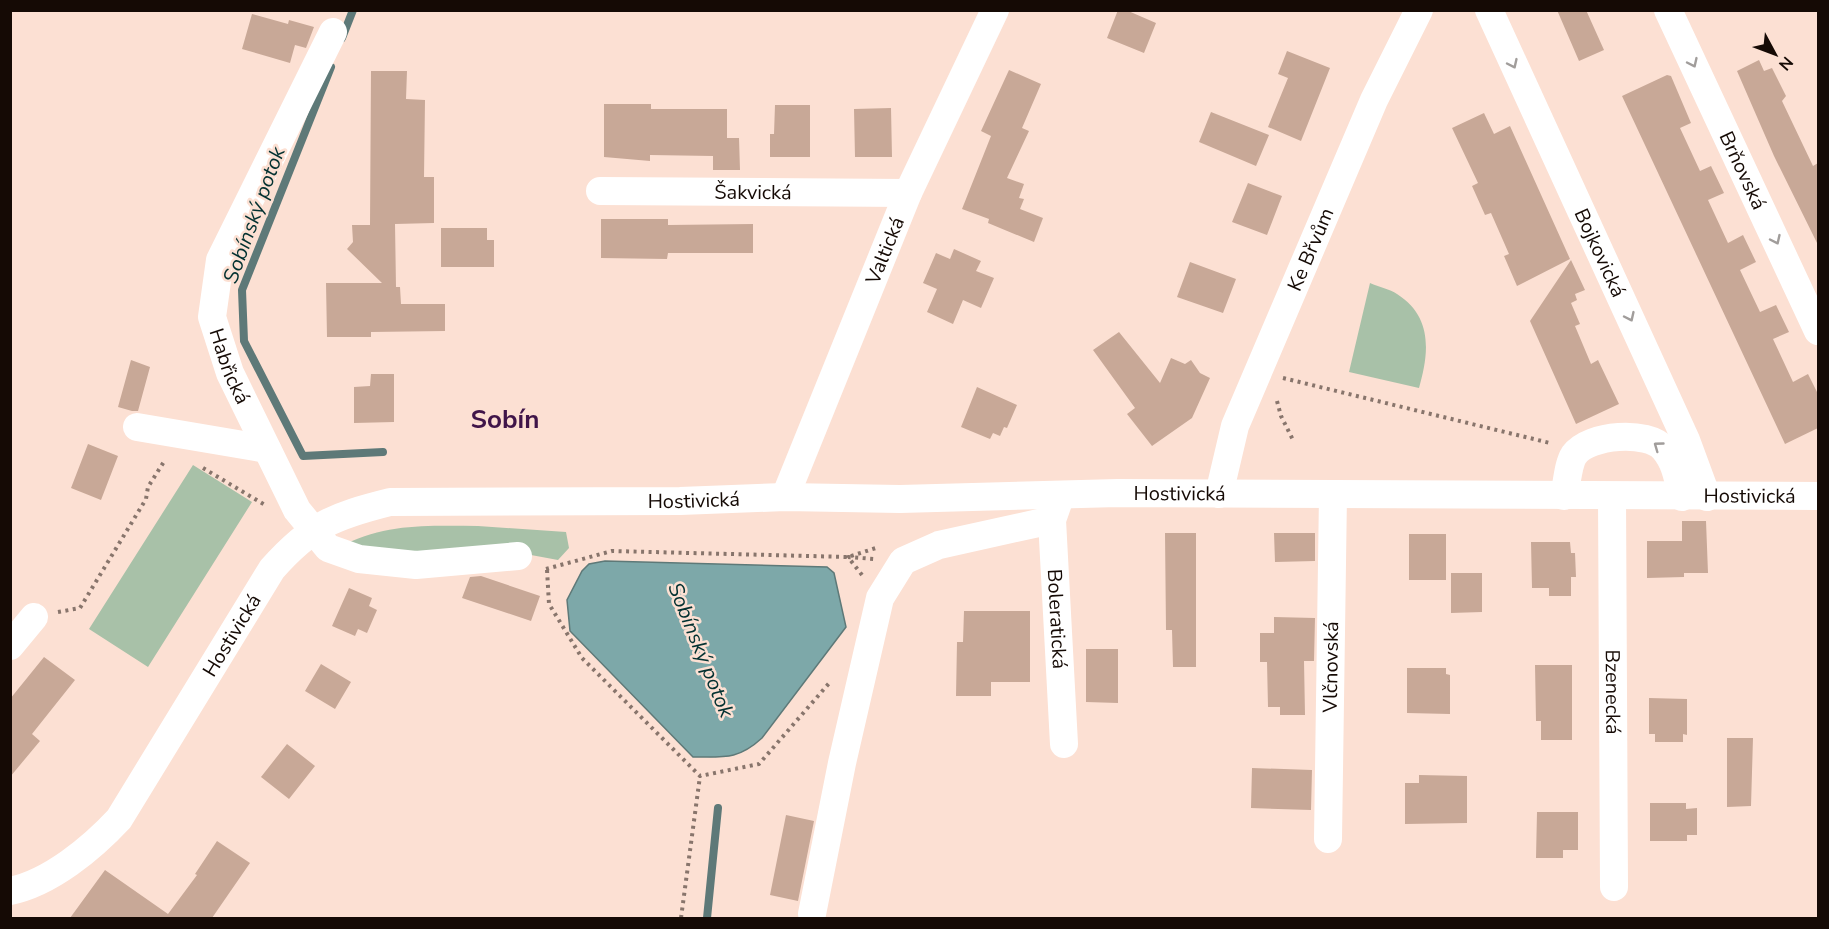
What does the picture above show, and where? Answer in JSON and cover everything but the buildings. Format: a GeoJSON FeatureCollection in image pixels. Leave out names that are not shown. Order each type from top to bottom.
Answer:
{"type":"FeatureCollection","features":[{"type":"Feature","properties":{"kind":"street","name":"Valtická"},"geometry":{"type":"LineString","coordinates":[[785,497],[908,193],[995,10]]}},
{"type":"Feature","properties":{"kind":"street","name":"Ke Břvům"},"geometry":{"type":"LineString","coordinates":[[1219,494],[1235,426],[1374,100],[1419,10]]}},
{"type":"Feature","properties":{"kind":"street","name":"Bojkovická"},"geometry":{"type":"LineString","coordinates":[[1489,10],[1686,440],[1694,497]]}},
{"type":"Feature","properties":{"kind":"street","name":"Brňovská"},"geometry":{"type":"LineString","coordinates":[[1668,10],[1818,331]]}},
{"type":"Feature","properties":{"kind":"street","name":"Habřická"},"geometry":{"type":"LineString","coordinates":[[333,32],[220,260],[212,317],[230,373],[297,510],[328,549],[359,559],[416,565],[518,556]]}},
{"type":"Feature","properties":{"kind":"street","name":"Šakvická"},"geometry":{"type":"LineString","coordinates":[[600,191],[908,193]]}},
{"type":"Feature","properties":{"kind":"street"},"geometry":{"type":"LineString","coordinates":[[137,427],[267,449]]}},
{"type":"Feature","properties":{"kind":"street","name":"Hostivická"},"geometry":{"type":"LineString","coordinates":[[1564,496],[1574,455],[1587,444],[1603,438],[1644,438],[1663,447],[1694,497]]}},
{"type":"Feature","properties":{"kind":"street","name":"Hostivická"},"geometry":{"type":"LineString","coordinates":[[10,891],[73,861],[97,843],[119,819],[272,569],[313,529],[352,512],[390,502],[680,501],[785,497],[900,499],[1057,508],[1219,494],[1818,496]]}},
{"type":"Feature","properties":{"kind":"street","name":"Vlčnovská"},"geometry":{"type":"LineString","coordinates":[[1328,839],[1333,494]]}},
{"type":"Feature","properties":{"kind":"street","name":"Bzenecká"},"geometry":{"type":"LineString","coordinates":[[1612,497],[1614,887]]}},
{"type":"Feature","properties":{"kind":"street","name":"Hostivická"},"geometry":{"type":"LineString","coordinates":[[894,553],[939,545],[1057,508]]}},
{"type":"Feature","properties":{"kind":"street","name":"Boleratická"},"geometry":{"type":"LineString","coordinates":[[1057,508],[1064,744]]}},
{"type":"Feature","properties":{"kind":"street"},"geometry":{"type":"LineString","coordinates":[[812,914],[848,735],[880,598],[894,553]]}},
{"type":"Feature","properties":{"kind":"street"},"geometry":{"type":"LineString","coordinates":[[10,646],[34,617]]}},
{"type":"Feature","properties":{"kind":"path"},"geometry":{"type":"LineString","coordinates":[[1281,384],[1282,377],[1562,446]]}},
{"type":"Feature","properties":{"kind":"path"},"geometry":{"type":"LineString","coordinates":[[1278,391],[1281,416],[1294,442]]}},
{"type":"Feature","properties":{"kind":"path"},"geometry":{"type":"LineString","coordinates":[[34,617],[80,608],[146,499],[148,487],[165,459],[175,460]]}},
{"type":"Feature","properties":{"kind":"path"},"geometry":{"type":"LineString","coordinates":[[193,461],[251,499]]}},
{"type":"Feature","properties":{"kind":"path"},"geometry":{"type":"LineString","coordinates":[[518,556],[547,570],[612,551],[848,556],[894,553]]}},
{"type":"Feature","properties":{"kind":"path"},"geometry":{"type":"LineString","coordinates":[[848,556],[894,553]]}},
{"type":"Feature","properties":{"kind":"path"},"geometry":{"type":"LineString","coordinates":[[848,556],[880,598]]}},
{"type":"Feature","properties":{"kind":"path"},"geometry":{"type":"LineString","coordinates":[[547,570],[549,604],[582,658],[700,776]]}},
{"type":"Feature","properties":{"kind":"path"},"geometry":{"type":"LineString","coordinates":[[700,776],[759,764],[835,675]]}},
{"type":"Feature","properties":{"kind":"path"},"geometry":{"type":"LineString","coordinates":[[681,918],[700,776]]}},
{"type":"Feature","properties":{"kind":"green space"},"geometry":{"type":"Polygon","coordinates":[[[1370,283],[1394,292],[1409,303],[1417,313],[1425,336],[1426,349],[1419,388],[1349,372],[1370,283]]]}},
{"type":"Feature","properties":{"kind":"green space"},"geometry":{"type":"Polygon","coordinates":[[[193,465],[252,502],[148,667],[89,629],[193,465]]]}},
{"type":"Feature","properties":{"kind":"green space"},"geometry":{"type":"Polygon","coordinates":[[[427,526],[478,526],[566,532],[569,548],[558,560],[531,555],[355,550],[346,544],[378,532],[394,529],[427,526]]]}},
{"type":"Feature","properties":{"kind":"water"},"geometry":{"type":"Polygon","coordinates":[[[605,561],[827,567],[834,573],[846,627],[762,738],[738,754],[722,757],[693,757],[570,631],[567,600],[582,571],[589,564],[605,561]]]}},
{"type":"Feature","properties":{"kind":"waterway","name":"Sobínský potok"},"geometry":{"type":"LineString","coordinates":[[342,38],[353,10]]}},
{"type":"Feature","properties":{"kind":"waterway","name":"Sobínský potok"},"geometry":{"type":"LineString","coordinates":[[331,67],[242,290],[244,341],[303,456],[383,452]]}},
{"type":"Feature","properties":{"kind":"waterway","name":"Sobínský potok"},"geometry":{"type":"LineString","coordinates":[[707,918],[718,808]]}},
{"type":"Feature","properties":{"kind":"district","name":"Sobín"},"geometry":{"type":"Point","coordinates":[505,419]}}]}
